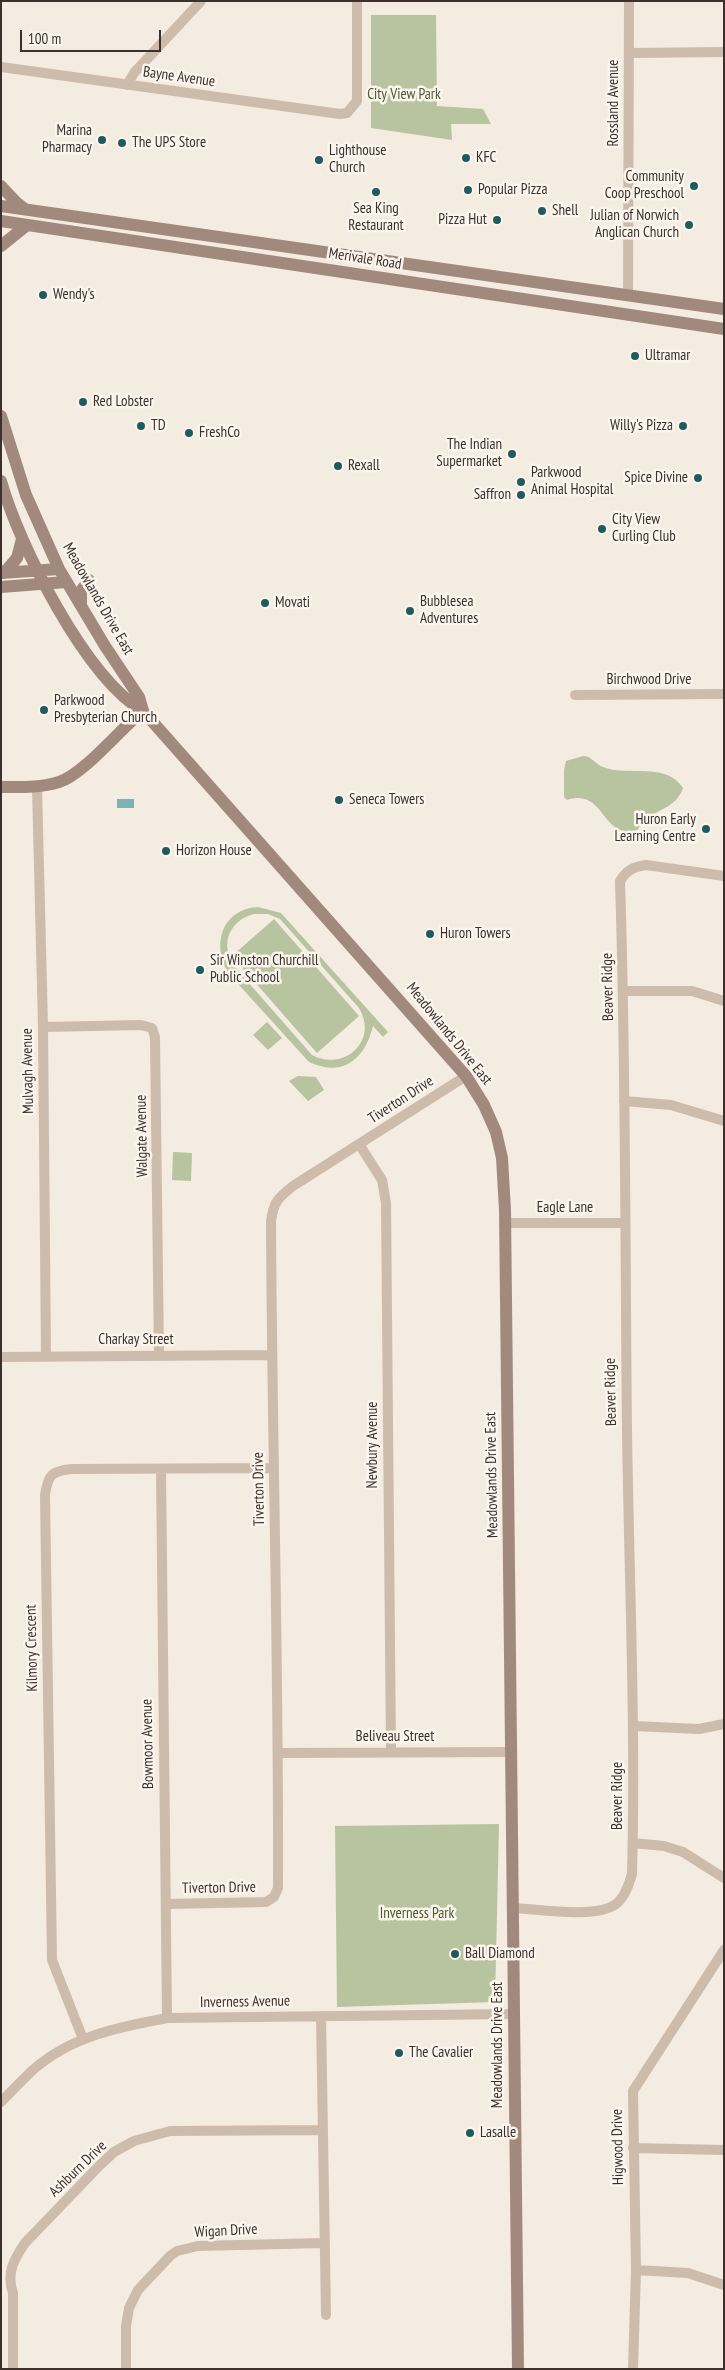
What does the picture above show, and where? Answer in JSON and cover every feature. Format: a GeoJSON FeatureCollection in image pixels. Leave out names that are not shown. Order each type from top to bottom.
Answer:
{"type":"FeatureCollection","features":[{"type":"Feature","properties":{"kind":"main road"},"geometry":{"type":"LineString","coordinates":[[1,186],[17,203],[27,210]]}},
{"type":"Feature","properties":{"kind":"main road","name":"Merivale Road"},"geometry":{"type":"LineString","coordinates":[[1,206],[724,309]]}},
{"type":"Feature","properties":{"kind":"main road","name":"Merivale Road"},"geometry":{"type":"LineString","coordinates":[[1,222],[724,329]]}},
{"type":"Feature","properties":{"kind":"main road"},"geometry":{"type":"LineString","coordinates":[[1,246],[27,225]]}},
{"type":"Feature","properties":{"kind":"main road"},"geometry":{"type":"LineString","coordinates":[[400,281],[406,264]]}},
{"type":"Feature","properties":{"kind":"main road"},"geometry":{"type":"LineString","coordinates":[[413,282],[420,266]]}},
{"type":"Feature","properties":{"kind":"main road","name":"Meadowlands Drive East"},"geometry":{"type":"LineString","coordinates":[[1,416],[26,495],[59,569],[81,608],[139,697],[144,711]]}},
{"type":"Feature","properties":{"kind":"main road","name":"Meadowlands Drive East"},"geometry":{"type":"LineString","coordinates":[[1,480],[22,539],[37,570],[91,658],[131,704],[144,711],[402,1001],[466,1076],[484,1105],[496,1132],[504,1182],[505,1223],[518,2369]]}},
{"type":"Feature","properties":{"kind":"main road"},"geometry":{"type":"LineString","coordinates":[[2,573],[17,558],[22,539]]}},
{"type":"Feature","properties":{"kind":"main road"},"geometry":{"type":"LineString","coordinates":[[2,573],[59,569]]}},
{"type":"Feature","properties":{"kind":"main road"},"geometry":{"type":"LineString","coordinates":[[81,608],[81,591],[89,580]]}},
{"type":"Feature","properties":{"kind":"main road"},"geometry":{"type":"LineString","coordinates":[[1,587],[66,582]]}},
{"type":"Feature","properties":{"kind":"main road"},"geometry":{"type":"LineString","coordinates":[[1,787],[37,787],[60,782],[80,769],[144,711]]}},
{"type":"Feature","properties":{"kind":"street"},"geometry":{"type":"LineString","coordinates":[[127,85],[134,73],[201,1]]}},
{"type":"Feature","properties":{"kind":"street","name":"Bayne Avenue"},"geometry":{"type":"LineString","coordinates":[[1,67],[340,114],[352,110],[357,101],[357,1]]}},
{"type":"Feature","properties":{"kind":"street","name":"Rossland Avenue"},"geometry":{"type":"LineString","coordinates":[[628,294],[629,1]]}},
{"type":"Feature","properties":{"kind":"street"},"geometry":{"type":"LineString","coordinates":[[629,53],[724,52]]}},
{"type":"Feature","properties":{"kind":"street","name":"Birchwood Drive"},"geometry":{"type":"LineString","coordinates":[[574,695],[724,694]]}},
{"type":"Feature","properties":{"kind":"street","name":"Mulvagh Avenue"},"geometry":{"type":"LineString","coordinates":[[37,787],[43,1027],[46,1356]]}},
{"type":"Feature","properties":{"kind":"street","name":"Beaver Ridge"},"geometry":{"type":"LineString","coordinates":[[513,1908],[597,1912],[616,1904],[629,1887],[632,1874],[633,1726],[624,1223],[624,990],[620,881],[626,872],[634,866],[646,865],[724,876]]}},
{"type":"Feature","properties":{"kind":"street"},"geometry":{"type":"LineString","coordinates":[[624,990],[692,991],[724,1001]]}},
{"type":"Feature","properties":{"kind":"street","name":"Walgate Avenue"},"geometry":{"type":"LineString","coordinates":[[43,1027],[141,1025],[152,1028],[155,1038],[159,1355]]}},
{"type":"Feature","properties":{"kind":"street","name":"Tiverton Drive"},"geometry":{"type":"LineString","coordinates":[[167,1904],[266,1902],[274,1897],[278,1888],[280,1753],[273,1468],[271,1221],[276,1200],[293,1186],[466,1076]]}},
{"type":"Feature","properties":{"kind":"street"},"geometry":{"type":"LineString","coordinates":[[624,1101],[671,1105],[724,1121]]}},
{"type":"Feature","properties":{"kind":"street","name":"Newbury Avenue"},"geometry":{"type":"LineString","coordinates":[[360,1144],[382,1180],[386,1203],[391,1752]]}},
{"type":"Feature","properties":{"kind":"street","name":"Eagle Lane"},"geometry":{"type":"LineString","coordinates":[[505,1223],[624,1223]]}},
{"type":"Feature","properties":{"kind":"street","name":"Charkay Street"},"geometry":{"type":"LineString","coordinates":[[1,1357],[272,1355]]}},
{"type":"Feature","properties":{"kind":"street","name":"Kilmory Crescent"},"geometry":{"type":"LineString","coordinates":[[83,2039],[52,1960],[45,1495],[51,1474],[60,1470],[273,1468]]}},
{"type":"Feature","properties":{"kind":"street","name":"Bowmoor Avenue"},"geometry":{"type":"LineString","coordinates":[[161,1470],[167,2018]]}},
{"type":"Feature","properties":{"kind":"street"},"geometry":{"type":"LineString","coordinates":[[633,1726],[699,1729],[724,1724]]}},
{"type":"Feature","properties":{"kind":"street","name":"Beliveau Street"},"geometry":{"type":"LineString","coordinates":[[280,1753],[511,1752]]}},
{"type":"Feature","properties":{"kind":"street"},"geometry":{"type":"LineString","coordinates":[[632,1843],[664,1846],[683,1852],[724,1878]]}},
{"type":"Feature","properties":{"kind":"street","name":"Higwood Drive"},"geometry":{"type":"LineString","coordinates":[[633,2369],[636,2270],[633,2091],[724,1950]]}},
{"type":"Feature","properties":{"kind":"street","name":"Inverness Avenue"},"geometry":{"type":"LineString","coordinates":[[1,2102],[35,2068],[53,2055],[83,2039],[126,2025],[167,2018],[514,2014]]}},
{"type":"Feature","properties":{"kind":"street"},"geometry":{"type":"LineString","coordinates":[[321,2016],[326,2315]]}},
{"type":"Feature","properties":{"kind":"street","name":"Ashburn Drive"},"geometry":{"type":"LineString","coordinates":[[14,2369],[13,2293],[9,2282],[13,2260],[25,2243],[114,2152],[134,2141],[170,2132],[323,2130]]}},
{"type":"Feature","properties":{"kind":"street"},"geometry":{"type":"LineString","coordinates":[[633,2148],[724,2150]]}},
{"type":"Feature","properties":{"kind":"street","name":"Wigan Drive"},"geometry":{"type":"LineString","coordinates":[[126,2369],[126,2326],[129,2308],[138,2290],[170,2256],[198,2246],[324,2243]]}},
{"type":"Feature","properties":{"kind":"street"},"geometry":{"type":"LineString","coordinates":[[636,2270],[688,2274],[724,2285]]}},
{"type":"Feature","properties":{"kind":"green space","name":"City View Park"},"geometry":{"type":"Polygon","coordinates":[[[371,15],[436,15],[437,106],[483,109],[491,124],[451,124],[452,140],[371,128],[371,15]]]}},
{"type":"Feature","properties":{"kind":"green space"},"geometry":{"type":"Polygon","coordinates":[[[583,756],[589,757],[603,767],[613,770],[657,772],[667,775],[676,780],[683,788],[673,803],[645,820],[636,832],[624,832],[608,821],[596,806],[589,801],[579,798],[567,800],[564,797],[566,761],[583,756]]]}},
{"type":"Feature","properties":{"kind":"green space"},"geometry":{"type":"Polygon","coordinates":[[[258,907],[281,913],[388,1032],[383,1037],[373,1026],[364,1048],[358,1056],[342,1066],[332,1068],[309,1062],[229,974],[224,963],[221,952],[223,931],[235,914],[245,909],[258,907]],[[254,914],[239,921],[233,927],[227,949],[233,965],[312,1055],[324,1059],[336,1059],[346,1056],[355,1050],[365,1032],[364,1020],[359,1008],[280,919],[268,914],[254,914]]]}},
{"type":"Feature","properties":{"kind":"green space"},"geometry":{"type":"Polygon","coordinates":[[[274,919],[359,1016],[317,1053],[232,956],[274,919]]]}},
{"type":"Feature","properties":{"kind":"green space"},"geometry":{"type":"Polygon","coordinates":[[[267,1022],[282,1038],[268,1050],[253,1035],[267,1022]]]}},
{"type":"Feature","properties":{"kind":"green space"},"geometry":{"type":"Polygon","coordinates":[[[298,1076],[316,1077],[324,1090],[308,1101],[289,1081],[298,1076]]]}},
{"type":"Feature","properties":{"kind":"green space"},"geometry":{"type":"Polygon","coordinates":[[[173,1152],[192,1153],[191,1181],[172,1180],[173,1152]]]}},
{"type":"Feature","properties":{"kind":"green space","name":"Inverness Park"},"geometry":{"type":"Polygon","coordinates":[[[499,1824],[495,2002],[337,2007],[335,1826],[499,1824]]]}},
{"type":"Feature","properties":{"kind":"water"},"geometry":{"type":"Polygon","coordinates":[[[117,799],[134,799],[134,808],[117,808],[117,799]]]}},
{"type":"Feature","properties":{"kind":"place","name":"Marina Pharmacy"},"geometry":{"type":"Point","coordinates":[102,140]}},
{"type":"Feature","properties":{"kind":"place","name":"The UPS Store"},"geometry":{"type":"Point","coordinates":[122,143]}},
{"type":"Feature","properties":{"kind":"place","name":"KFC"},"geometry":{"type":"Point","coordinates":[466,158]}},
{"type":"Feature","properties":{"kind":"place","name":"Lighthouse Church"},"geometry":{"type":"Point","coordinates":[319,160]}},
{"type":"Feature","properties":{"kind":"place","name":"Community Coop Preschool"},"geometry":{"type":"Point","coordinates":[694,186]}},
{"type":"Feature","properties":{"kind":"place","name":"Popular Pizza"},"geometry":{"type":"Point","coordinates":[468,190]}},
{"type":"Feature","properties":{"kind":"place","name":"Sea King Restaurant"},"geometry":{"type":"Point","coordinates":[376,192]}},
{"type":"Feature","properties":{"kind":"place","name":"Shell"},"geometry":{"type":"Point","coordinates":[542,211]}},
{"type":"Feature","properties":{"kind":"place","name":"Pizza Hut"},"geometry":{"type":"Point","coordinates":[497,220]}},
{"type":"Feature","properties":{"kind":"place","name":"Julian of Norwich Anglican Church"},"geometry":{"type":"Point","coordinates":[689,225]}},
{"type":"Feature","properties":{"kind":"place","name":"Wendy's"},"geometry":{"type":"Point","coordinates":[43,295]}},
{"type":"Feature","properties":{"kind":"place","name":"Ultramar"},"geometry":{"type":"Point","coordinates":[635,356]}},
{"type":"Feature","properties":{"kind":"place","name":"Red Lobster"},"geometry":{"type":"Point","coordinates":[83,402]}},
{"type":"Feature","properties":{"kind":"place","name":"TD"},"geometry":{"type":"Point","coordinates":[141,426]}},
{"type":"Feature","properties":{"kind":"place","name":"Willy's Pizza"},"geometry":{"type":"Point","coordinates":[683,426]}},
{"type":"Feature","properties":{"kind":"place","name":"FreshCo"},"geometry":{"type":"Point","coordinates":[189,433]}},
{"type":"Feature","properties":{"kind":"place","name":"The Indian Supermarket"},"geometry":{"type":"Point","coordinates":[512,454]}},
{"type":"Feature","properties":{"kind":"place","name":"Rexall"},"geometry":{"type":"Point","coordinates":[338,466]}},
{"type":"Feature","properties":{"kind":"place","name":"Spice Divine"},"geometry":{"type":"Point","coordinates":[698,478]}},
{"type":"Feature","properties":{"kind":"place","name":"Parkwood Animal Hospital"},"geometry":{"type":"Point","coordinates":[521,482]}},
{"type":"Feature","properties":{"kind":"place","name":"Saffron"},"geometry":{"type":"Point","coordinates":[521,495]}},
{"type":"Feature","properties":{"kind":"place","name":"City View Curling Club"},"geometry":{"type":"Point","coordinates":[602,529]}},
{"type":"Feature","properties":{"kind":"place","name":"Movati"},"geometry":{"type":"Point","coordinates":[265,603]}},
{"type":"Feature","properties":{"kind":"place","name":"Bubblesea Adventures"},"geometry":{"type":"Point","coordinates":[410,611]}},
{"type":"Feature","properties":{"kind":"place","name":"Parkwood Presbyterian Church"},"geometry":{"type":"Point","coordinates":[44,710]}},
{"type":"Feature","properties":{"kind":"place","name":"Seneca Towers"},"geometry":{"type":"Point","coordinates":[339,800]}},
{"type":"Feature","properties":{"kind":"place","name":"Huron Early Learning Centre"},"geometry":{"type":"Point","coordinates":[706,829]}},
{"type":"Feature","properties":{"kind":"place","name":"Horizon House"},"geometry":{"type":"Point","coordinates":[166,851]}},
{"type":"Feature","properties":{"kind":"place","name":"Huron Towers"},"geometry":{"type":"Point","coordinates":[430,934]}},
{"type":"Feature","properties":{"kind":"place","name":"Sir Winston Churchill Public School"},"geometry":{"type":"Point","coordinates":[200,970]}},
{"type":"Feature","properties":{"kind":"place","name":"Ball Diamond"},"geometry":{"type":"Point","coordinates":[455,1954]}},
{"type":"Feature","properties":{"kind":"place","name":"The Cavalier"},"geometry":{"type":"Point","coordinates":[399,2053]}},
{"type":"Feature","properties":{"kind":"place","name":"Lasalle"},"geometry":{"type":"Point","coordinates":[470,2133]}}]}
